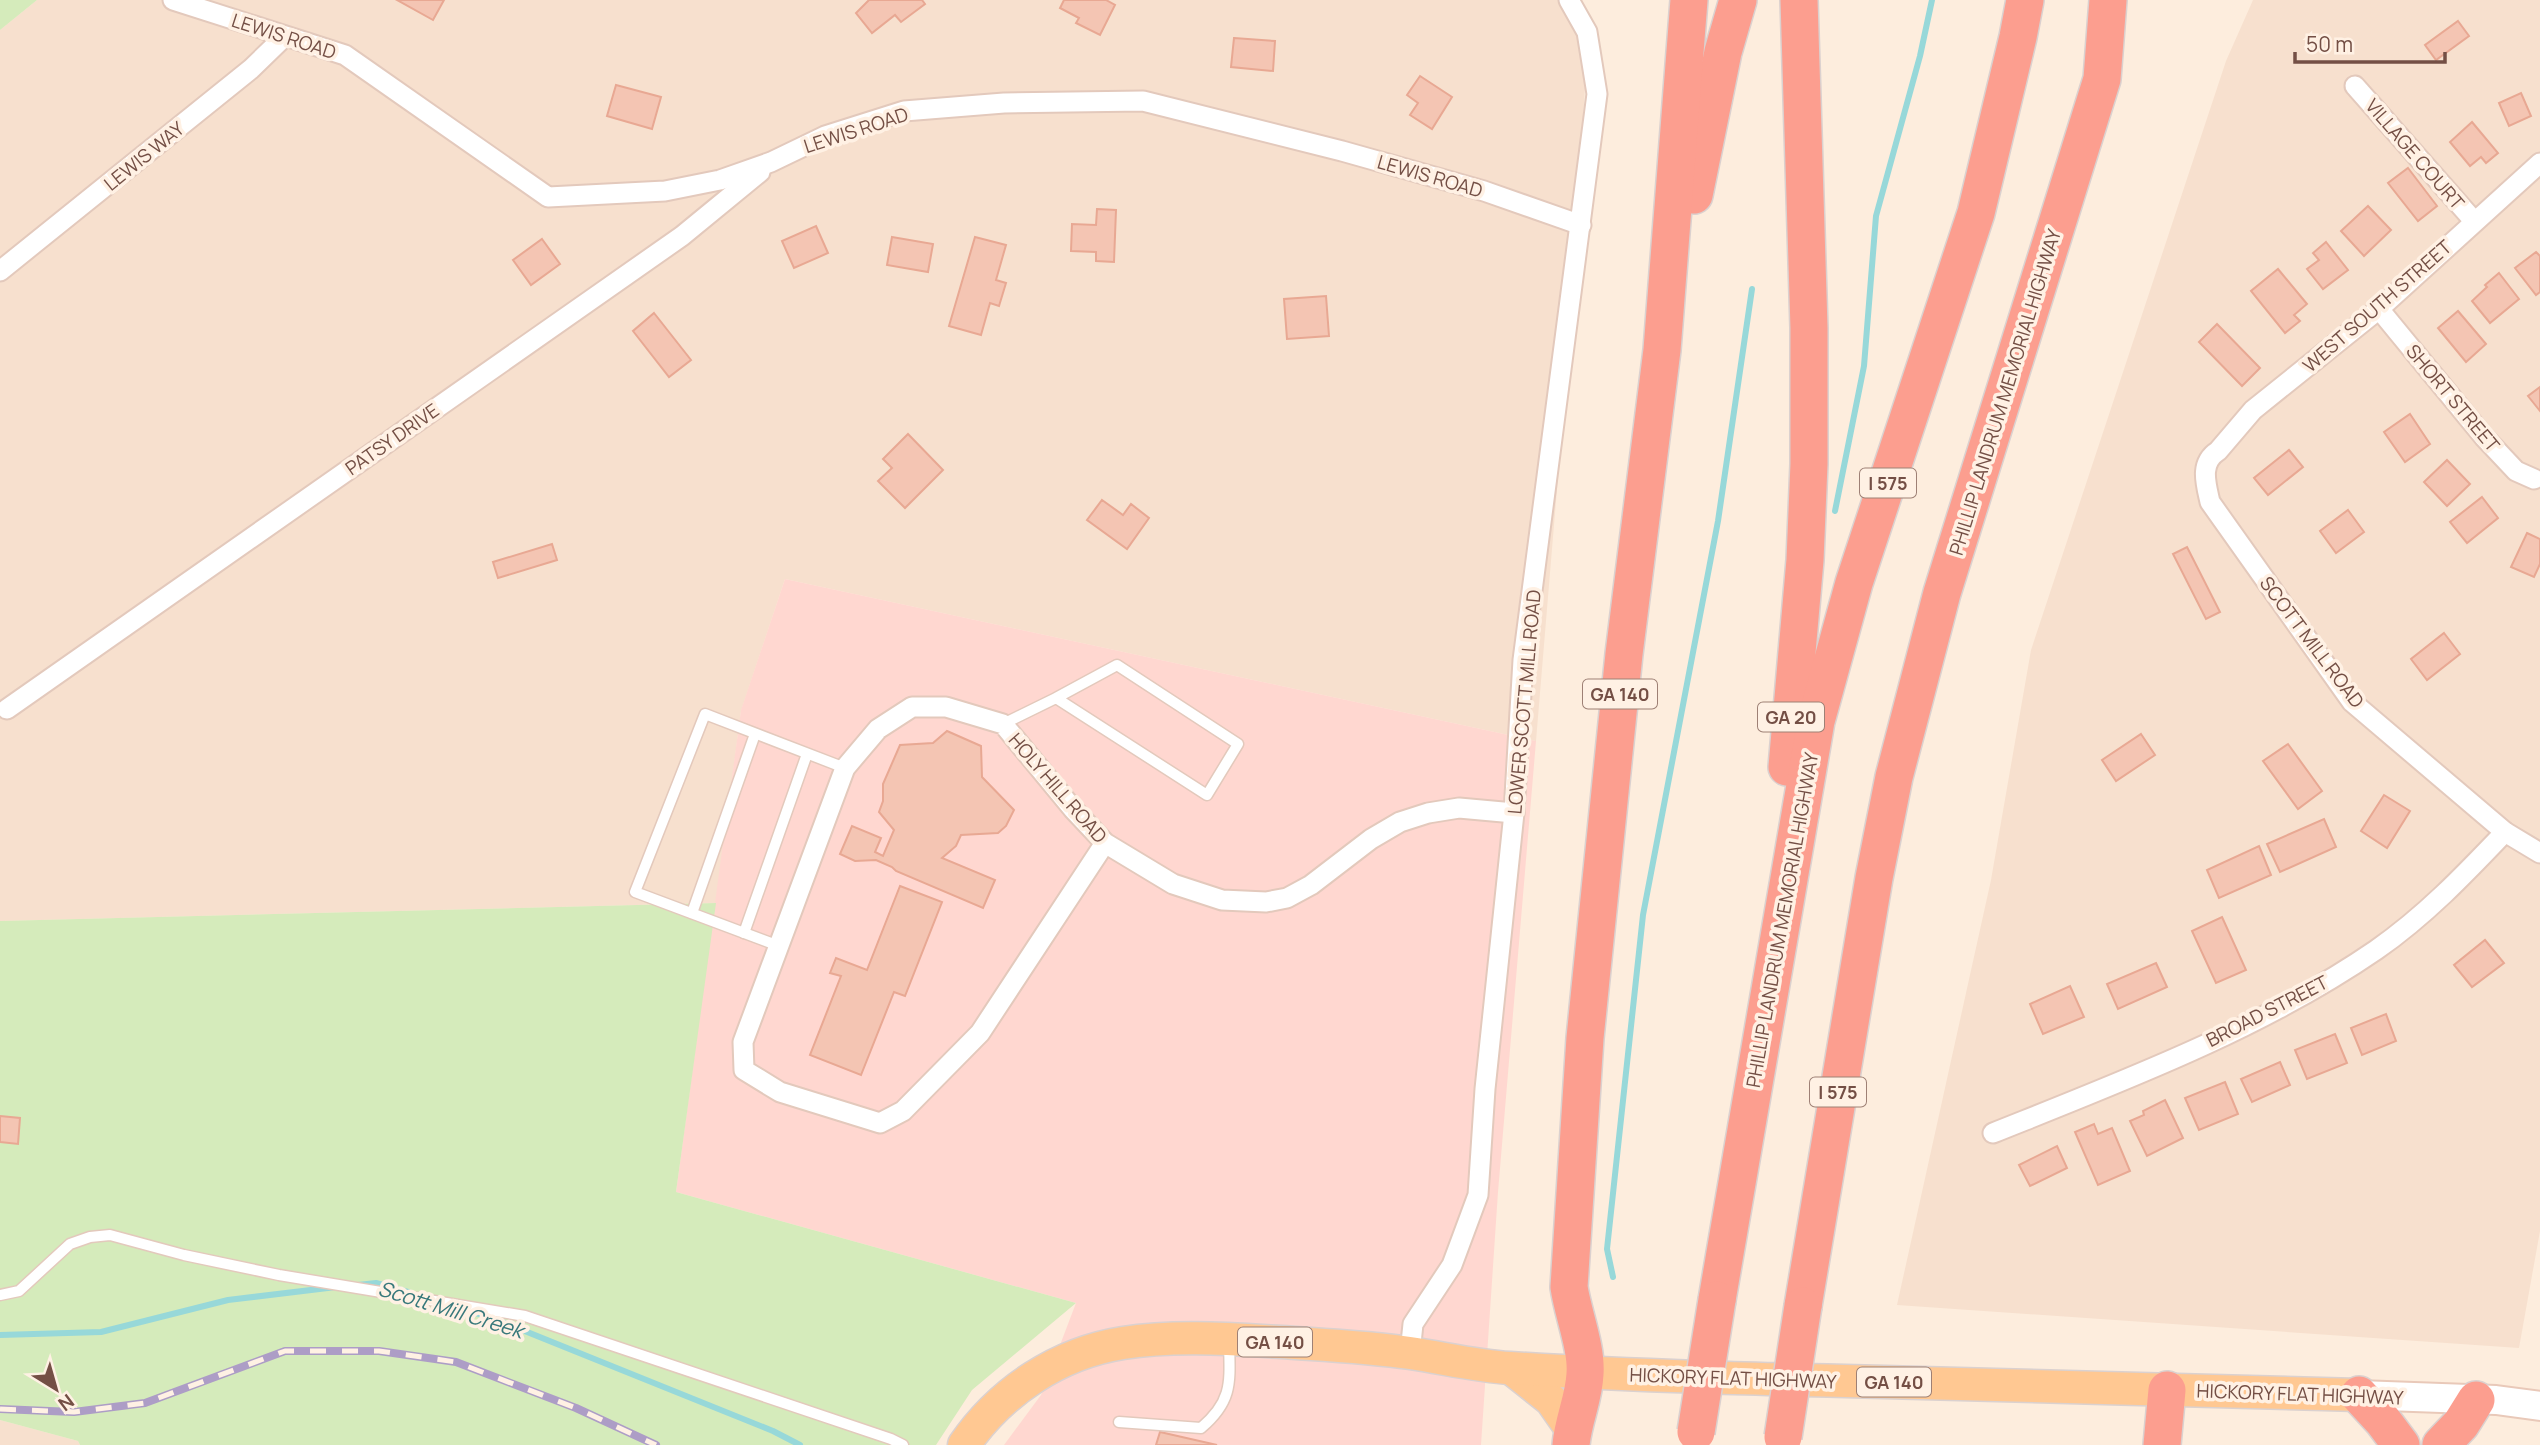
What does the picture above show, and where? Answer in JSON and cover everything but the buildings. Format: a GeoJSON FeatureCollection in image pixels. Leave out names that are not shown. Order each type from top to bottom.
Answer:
{"type":"FeatureCollection","features":[{"type":"Feature","properties":{"kind":"highway"},"geometry":{"type":"LineString","coordinates":[[1661,350],[1689,0]]}},
{"type":"Feature","properties":{"kind":"highway","name":"GA 140"},"geometry":{"type":"LineString","coordinates":[[1586,1372],[1583,1346],[1569,1287],[1583,1064],[1624,654],[1661,350],[1723,52],[1738,0]]}},
{"type":"Feature","properties":{"kind":"highway","name":"GA 20"},"geometry":{"type":"LineString","coordinates":[[1773,970],[1790,724],[1805,560],[1809,464],[1809,328],[1799,0]]}},
{"type":"Feature","properties":{"kind":"highway","name":"PHILLIP LANDRUM MEMORIAL HIGHWAY"},"geometry":{"type":"LineString","coordinates":[[1695,1438],[1816,721],[1854,583],[1976,213],[2025,0]]}},
{"type":"Feature","properties":{"kind":"highway","name":"PHILLIP LANDRUM MEMORIAL HIGHWAY"},"geometry":{"type":"LineString","coordinates":[[1782,1441],[1874,878],[1894,777],[1950,567],[2102,79],[2108,0]]}},
{"type":"Feature","properties":{"kind":"highway"},"geometry":{"type":"LineString","coordinates":[[2102,79],[2131,0]]}},
{"type":"Feature","properties":{"kind":"highway"},"geometry":{"type":"LineString","coordinates":[[1571,1438],[1586,1372]]}},
{"type":"Feature","properties":{"kind":"highway"},"geometry":{"type":"LineString","coordinates":[[2162,1445],[2167,1390]]}},
{"type":"Feature","properties":{"kind":"highway"},"geometry":{"type":"LineString","coordinates":[[2359,1395],[2384,1421],[2401,1445]]}},
{"type":"Feature","properties":{"kind":"highway"},"geometry":{"type":"LineString","coordinates":[[2441,1445],[2461,1424],[2476,1401]]}},
{"type":"Feature","properties":{"kind":"main road","name":"HICKORY FLAT HIGHWAY"},"geometry":{"type":"LineString","coordinates":[[964,1445],[985,1418],[1006,1398],[1039,1374],[1084,1352],[1140,1341],[1228,1339],[1410,1353],[1474,1366],[1620,1375],[2359,1395]]}},
{"type":"Feature","properties":{"kind":"main road"},"geometry":{"type":"LineString","coordinates":[[1512,1369],[1551,1400],[1571,1438]]}},
{"type":"Feature","properties":{"kind":"street","name":"LEWIS ROAD"},"geometry":{"type":"LineString","coordinates":[[173,0],[345,55],[548,197],[665,191],[720,180],[771,162],[825,136],[904,111],[1004,103],[1143,101],[1484,191],[1581,225]]}},
{"type":"Feature","properties":{"kind":"street","name":"LOWER SCOTT MILL ROAD"},"geometry":{"type":"LineString","coordinates":[[1410,1353],[1413,1324],[1452,1265],[1478,1195],[1485,1089],[1514,813],[1523,660],[1597,94],[1587,32],[1569,0]]}},
{"type":"Feature","properties":{"kind":"street","name":"LEWIS WAY"},"geometry":{"type":"LineString","coordinates":[[0,271],[251,69],[284,37]]}},
{"type":"Feature","properties":{"kind":"street","name":"VILLAGE COURT"},"geometry":{"type":"LineString","coordinates":[[2356,86],[2474,222]]}},
{"type":"Feature","properties":{"kind":"street","name":"PATSY DRIVE"},"geometry":{"type":"LineString","coordinates":[[7,709],[682,236],[771,162]]}},
{"type":"Feature","properties":{"kind":"street","name":"WEST SOUTH STREET"},"geometry":{"type":"LineString","coordinates":[[2218,451],[2253,410],[2379,309],[2540,163]]}},
{"type":"Feature","properties":{"kind":"street","name":"SHORT STREET"},"geometry":{"type":"LineString","coordinates":[[2379,309],[2484,437],[2516,471],[2534,479]]}},
{"type":"Feature","properties":{"kind":"street","name":"SCOTT MILL ROAD"},"geometry":{"type":"LineString","coordinates":[[2218,451],[2211,455],[2204,472],[2210,502],[2352,702],[2505,832],[2540,853]]}},
{"type":"Feature","properties":{"kind":"street","name":"HOLY HILL ROAD"},"geometry":{"type":"LineString","coordinates":[[1105,843],[981,1033],[903,1111],[880,1123],[780,1092],[744,1070],[743,1042],[845,768],[878,729],[912,707],[946,707],[1003,724],[1073,809],[1105,843],[1173,884],[1222,900],[1266,902],[1287,898],[1311,885],[1371,839],[1400,822],[1428,813],[1459,808],[1514,813]]}},
{"type":"Feature","properties":{"kind":"street","name":"BROAD STREET"},"geometry":{"type":"LineString","coordinates":[[1993,1133],[2159,1066],[2314,990],[2378,949],[2442,898],[2505,832]]}},
{"type":"Feature","properties":{"kind":"street","name":"HICKORY FLAT HIGHWAY"},"geometry":{"type":"LineString","coordinates":[[2359,1395],[2496,1400],[2540,1406]]}},
{"type":"Feature","properties":{"kind":"lane"},"geometry":{"type":"LineString","coordinates":[[1003,724],[1117,666],[1238,744],[1207,795],[1056,698]]}},
{"type":"Feature","properties":{"kind":"lane"},"geometry":{"type":"LineString","coordinates":[[779,946],[635,892],[705,715],[845,768]]}},
{"type":"Feature","properties":{"kind":"lane"},"geometry":{"type":"LineString","coordinates":[[692,913],[755,734]]}},
{"type":"Feature","properties":{"kind":"lane"},"geometry":{"type":"LineString","coordinates":[[744,933],[807,754]]}},
{"type":"Feature","properties":{"kind":"lane"},"geometry":{"type":"LineString","coordinates":[[0,1295],[19,1291],[70,1244],[90,1237],[110,1235],[184,1255],[279,1275],[524,1316],[903,1445]]}},
{"type":"Feature","properties":{"kind":"lane"},"geometry":{"type":"LineString","coordinates":[[1119,1422],[1201,1428],[1216,1415],[1231,1386],[1228,1339]]}},
{"type":"Feature","properties":{"kind":"shaded area"},"geometry":{"type":"Polygon","coordinates":[[[37,0],[1581,0],[1588,45],[1559,465],[1536,741],[785,579],[741,711],[716,903],[0,921],[0,30],[37,0]]]}},
{"type":"Feature","properties":{"kind":"shaded area"},"geometry":{"type":"Polygon","coordinates":[[[2253,0],[2540,0],[2540,1231],[2519,1348],[1897,1305],[1991,880],[2031,650],[2226,61],[2253,0]]]}},
{"type":"Feature","properties":{"kind":"shaded area"},"geometry":{"type":"Polygon","coordinates":[[[785,579],[1536,741],[1498,1192],[1481,1445],[1004,1445],[1041,1395],[1076,1303],[676,1192],[741,710],[785,579]]]}},
{"type":"Feature","properties":{"kind":"shaded area"},"geometry":{"type":"Polygon","coordinates":[[[0,1420],[78,1441],[80,1445],[0,1445],[0,1420]]]}},
{"type":"Feature","properties":{"kind":"green space"},"geometry":{"type":"Polygon","coordinates":[[[0,0],[37,0],[0,30],[0,0]]]}},
{"type":"Feature","properties":{"kind":"green space"},"geometry":{"type":"Polygon","coordinates":[[[716,903],[676,1192],[1076,1303],[972,1390],[936,1445],[80,1445],[78,1441],[0,1420],[0,921],[716,903]]]}},
{"type":"Feature","properties":{"kind":"waterway"},"geometry":{"type":"LineString","coordinates":[[1835,511],[1864,366],[1876,216],[1920,56],[1932,0]]}},
{"type":"Feature","properties":{"kind":"waterway"},"geometry":{"type":"LineString","coordinates":[[1613,1277],[1607,1249],[1643,915],[1718,521],[1752,289]]}},
{"type":"Feature","properties":{"kind":"waterway","name":"Scott Mill Creek"},"geometry":{"type":"LineString","coordinates":[[358,1285],[376,1283],[408,1292]]}},
{"type":"Feature","properties":{"kind":"waterway","name":"Scott Mill Creek"},"geometry":{"type":"LineString","coordinates":[[0,1335],[101,1332],[228,1300],[336,1287]]}},
{"type":"Feature","properties":{"kind":"waterway","name":"Scott Mill Creek"},"geometry":{"type":"LineString","coordinates":[[465,1310],[490,1317],[773,1431],[800,1445]]}},
{"type":"Feature","properties":{"kind":"railway"},"geometry":{"type":"LineString","coordinates":[[0,1409],[74,1412],[145,1403],[285,1351],[379,1351],[456,1362],[576,1408],[656,1445]]}}]}
